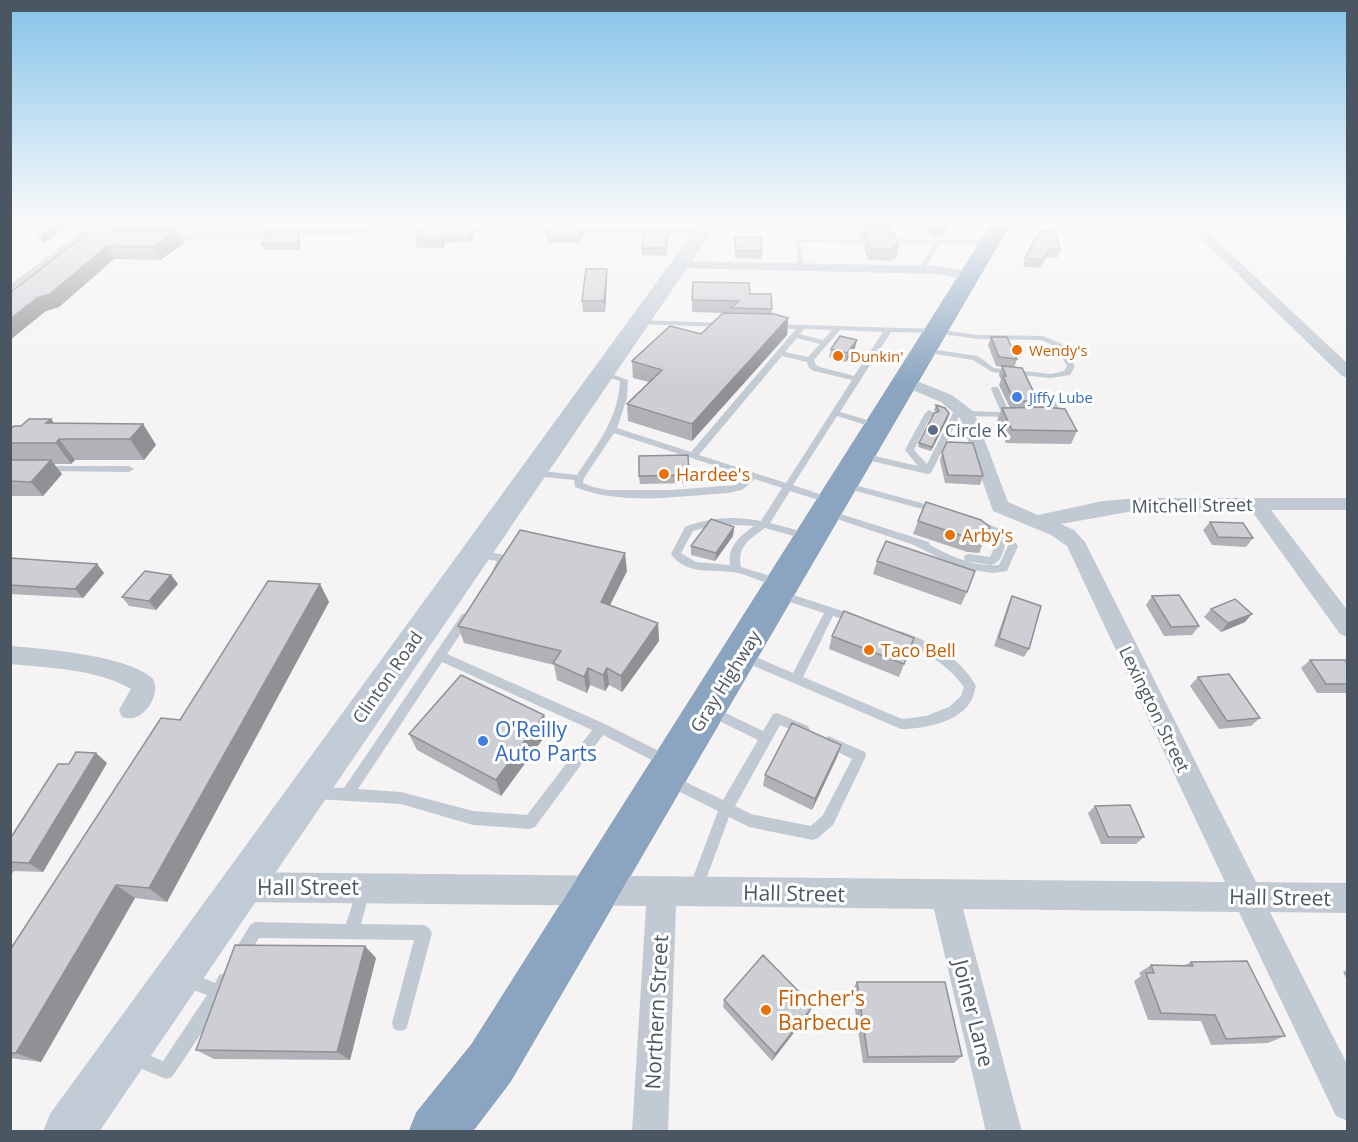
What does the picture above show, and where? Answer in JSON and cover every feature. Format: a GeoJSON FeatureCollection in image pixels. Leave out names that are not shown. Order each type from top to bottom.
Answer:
{"type":"FeatureCollection","features":[{"type":"Feature","properties":{"kind":"highway","name":"Gray Highway"},"geometry":{"type":"LineString","coordinates":[[437,1131],[491,1063],[741,656],[968,277]]}},
{"type":"Feature","properties":{"kind":"street"},"geometry":{"type":"LineString","coordinates":[[10,292],[29,277]]}},
{"type":"Feature","properties":{"kind":"street","name":"Clinton Road"},"geometry":{"type":"LineString","coordinates":[[68,1131],[306,792],[483,566],[531,473],[671,277]]}},
{"type":"Feature","properties":{"kind":"street"},"geometry":{"type":"LineString","coordinates":[[1247,277],[1347,373]]}},
{"type":"Feature","properties":{"kind":"street"},"geometry":{"type":"LineString","coordinates":[[904,381],[954,419]]}},
{"type":"Feature","properties":{"kind":"street","name":"Lexington Street"},"geometry":{"type":"LineString","coordinates":[[954,419],[1000,506],[1062,530],[1075,542],[1347,1104]]}},
{"type":"Feature","properties":{"kind":"street","name":"Mitchell Street"},"geometry":{"type":"LineString","coordinates":[[1038,522],[1103,508],[1140,504],[1347,504]]}},
{"type":"Feature","properties":{"kind":"street"},"geometry":{"type":"LineString","coordinates":[[1256,504],[1347,628]]}},
{"type":"Feature","properties":{"kind":"street"},"geometry":{"type":"LineString","coordinates":[[10,655],[80,665],[136,678],[144,685],[141,697],[131,710]]}},
{"type":"Feature","properties":{"kind":"street","name":"Hall Street"},"geometry":{"type":"LineString","coordinates":[[240,887],[1347,898]]}},
{"type":"Feature","properties":{"kind":"street","name":"Northern Street"},"geometry":{"type":"LineString","coordinates":[[650,1131],[662,892]]}},
{"type":"Feature","properties":{"kind":"street","name":"Joiner Lane"},"geometry":{"type":"LineString","coordinates":[[945,895],[1004,1131]]}},
{"type":"Feature","properties":{"kind":"lane"},"geometry":{"type":"LineString","coordinates":[[639,322],[732,325]]}},
{"type":"Feature","properties":{"kind":"lane"},"geometry":{"type":"LineString","coordinates":[[767,326],[888,330],[929,341],[975,358],[985,366],[1048,370],[1059,368],[1059,355],[1052,346],[977,337],[929,341]]}},
{"type":"Feature","properties":{"kind":"lane"},"geometry":{"type":"LineString","coordinates":[[693,456],[802,327]]}},
{"type":"Feature","properties":{"kind":"lane"},"geometry":{"type":"LineString","coordinates":[[810,360],[838,328]]}},
{"type":"Feature","properties":{"kind":"lane"},"geometry":{"type":"LineString","coordinates":[[736,569],[732,559],[736,546],[764,524],[888,330]]}},
{"type":"Feature","properties":{"kind":"lane"},"geometry":{"type":"LineString","coordinates":[[795,335],[825,343]]}},
{"type":"Feature","properties":{"kind":"lane"},"geometry":{"type":"LineString","coordinates":[[975,358],[977,337]]}},
{"type":"Feature","properties":{"kind":"lane"},"geometry":{"type":"LineString","coordinates":[[780,353],[810,360]]}},
{"type":"Feature","properties":{"kind":"lane"},"geometry":{"type":"LineString","coordinates":[[810,360],[812,366],[818,369],[856,379]]}},
{"type":"Feature","properties":{"kind":"lane"},"geometry":{"type":"LineString","coordinates":[[603,373],[624,380],[623,398],[612,429],[579,478],[578,485],[587,490],[613,494],[728,490],[739,488],[752,477]]}},
{"type":"Feature","properties":{"kind":"lane"},"geometry":{"type":"LineString","coordinates":[[995,388],[1006,415]]}},
{"type":"Feature","properties":{"kind":"lane"},"geometry":{"type":"LineString","coordinates":[[1038,415],[1059,416],[1045,391]]}},
{"type":"Feature","properties":{"kind":"lane"},"geometry":{"type":"LineString","coordinates":[[835,413],[878,426]]}},
{"type":"Feature","properties":{"kind":"lane"},"geometry":{"type":"LineString","coordinates":[[928,471],[939,444],[954,419],[1027,415]]}},
{"type":"Feature","properties":{"kind":"lane"},"geometry":{"type":"LineString","coordinates":[[928,419],[909,450],[928,471]]}},
{"type":"Feature","properties":{"kind":"lane"},"geometry":{"type":"LineString","coordinates":[[612,429],[787,488],[830,509],[918,543],[939,555],[976,568],[991,570],[1003,568],[1013,546],[1008,537],[997,530],[965,523]]}},
{"type":"Feature","properties":{"kind":"lane"},"geometry":{"type":"LineString","coordinates":[[861,456],[928,471]]}},
{"type":"Feature","properties":{"kind":"lane"},"geometry":{"type":"LineString","coordinates":[[34,469],[129,469]]}},
{"type":"Feature","properties":{"kind":"lane"},"geometry":{"type":"LineString","coordinates":[[531,473],[579,478]]}},
{"type":"Feature","properties":{"kind":"lane"},"geometry":{"type":"LineString","coordinates":[[865,623],[830,612],[736,569],[688,565],[676,554],[689,529],[711,520],[764,524],[830,509],[912,505],[949,517]]}},
{"type":"Feature","properties":{"kind":"lane"},"geometry":{"type":"LineString","coordinates":[[347,795],[472,608]]}},
{"type":"Feature","properties":{"kind":"lane"},"geometry":{"type":"LineString","coordinates":[[796,679],[830,612]]}},
{"type":"Feature","properties":{"kind":"lane"},"geometry":{"type":"LineString","coordinates":[[741,656],[901,724],[914,725],[943,716],[965,701],[970,686],[963,675],[928,649],[887,631]]}},
{"type":"Feature","properties":{"kind":"lane"},"geometry":{"type":"LineString","coordinates":[[440,656],[601,728],[726,808],[749,820],[813,833],[828,820],[860,756],[777,718],[726,808],[695,892]]}},
{"type":"Feature","properties":{"kind":"lane"},"geometry":{"type":"LineString","coordinates":[[708,709],[765,738]]}},
{"type":"Feature","properties":{"kind":"lane"},"geometry":{"type":"LineString","coordinates":[[306,792],[401,798],[473,818],[531,822],[601,728]]}},
{"type":"Feature","properties":{"kind":"lane"},"geometry":{"type":"LineString","coordinates":[[351,932],[364,888]]}},
{"type":"Feature","properties":{"kind":"lane"},"geometry":{"type":"LineString","coordinates":[[124,1052],[166,1071],[219,992],[255,930],[424,933],[400,1023]]}},
{"type":"Feature","properties":{"kind":"lane"},"geometry":{"type":"LineString","coordinates":[[178,976],[219,992]]}},
{"type":"Feature","properties":{"kind":"building"},"geometry":{"type":"Polygon","coordinates":[[[30,277],[70,277],[50,294],[37,298],[10,319],[10,293],[30,277]]]}},
{"type":"Feature","properties":{"kind":"building"},"geometry":{"type":"Polygon","coordinates":[[[585,277],[606,277],[604,301],[582,301],[585,277]]]}},
{"type":"Feature","properties":{"kind":"building"},"geometry":{"type":"Polygon","coordinates":[[[693,282],[749,283],[750,294],[771,294],[772,309],[731,308],[739,301],[692,300],[693,282]]]}},
{"type":"Feature","properties":{"kind":"building"},"geometry":{"type":"Polygon","coordinates":[[[723,313],[774,314],[788,318],[692,424],[627,404],[662,370],[632,361],[670,326],[701,334],[723,313]]]}},
{"type":"Feature","properties":{"kind":"building"},"geometry":{"type":"Polygon","coordinates":[[[840,336],[857,340],[847,353],[831,349],[840,336]]]}},
{"type":"Feature","properties":{"kind":"building"},"geometry":{"type":"Polygon","coordinates":[[[991,337],[1007,337],[1017,359],[999,357],[991,337]]]}},
{"type":"Feature","properties":{"kind":"building"},"geometry":{"type":"Polygon","coordinates":[[[1002,366],[1022,368],[1038,401],[1014,401],[1003,376],[1006,376],[1002,366]]]}},
{"type":"Feature","properties":{"kind":"building","name":"Circle K"},"geometry":{"type":"Polygon","coordinates":[[[936,405],[945,408],[949,413],[932,447],[919,443],[934,413],[939,411],[936,405]]]}},
{"type":"Feature","properties":{"kind":"building"},"geometry":{"type":"Polygon","coordinates":[[[1002,408],[1065,409],[1077,431],[1012,430],[1002,408]]]}},
{"type":"Feature","properties":{"kind":"building"},"geometry":{"type":"Polygon","coordinates":[[[29,419],[51,419],[46,423],[143,424],[130,439],[59,439],[56,443],[10,443],[10,429],[14,426],[21,426],[29,419]]]}},
{"type":"Feature","properties":{"kind":"building"},"geometry":{"type":"Polygon","coordinates":[[[947,442],[973,443],[983,476],[948,475],[942,452],[947,442]]]}},
{"type":"Feature","properties":{"kind":"building"},"geometry":{"type":"Polygon","coordinates":[[[688,455],[689,475],[639,476],[639,456],[688,455]]]}},
{"type":"Feature","properties":{"kind":"building"},"geometry":{"type":"Polygon","coordinates":[[[10,460],[51,460],[31,482],[10,481],[10,460]]]}},
{"type":"Feature","properties":{"kind":"building"},"geometry":{"type":"Polygon","coordinates":[[[926,502],[981,520],[990,527],[985,540],[972,539],[918,521],[926,502]]]}},
{"type":"Feature","properties":{"kind":"building"},"geometry":{"type":"Polygon","coordinates":[[[711,519],[734,527],[716,553],[691,546],[711,519]]]}},
{"type":"Feature","properties":{"kind":"building"},"geometry":{"type":"Polygon","coordinates":[[[1210,522],[1243,523],[1253,538],[1218,537],[1210,522]]]}},
{"type":"Feature","properties":{"kind":"building"},"geometry":{"type":"Polygon","coordinates":[[[520,530],[625,553],[601,602],[658,623],[621,676],[607,668],[603,675],[588,668],[584,677],[553,663],[561,651],[458,626],[520,530]]]}},
{"type":"Feature","properties":{"kind":"building"},"geometry":{"type":"Polygon","coordinates":[[[886,541],[975,571],[967,592],[877,561],[886,541]]]}},
{"type":"Feature","properties":{"kind":"building"},"geometry":{"type":"Polygon","coordinates":[[[10,558],[97,564],[75,589],[10,585],[10,558]]]}},
{"type":"Feature","properties":{"kind":"building"},"geometry":{"type":"Polygon","coordinates":[[[145,571],[171,575],[149,601],[122,597],[145,571]]]}},
{"type":"Feature","properties":{"kind":"building"},"geometry":{"type":"Polygon","coordinates":[[[268,581],[320,584],[149,888],[116,885],[16,1053],[10,1053],[10,950],[161,718],[180,720],[268,581]]]}},
{"type":"Feature","properties":{"kind":"building"},"geometry":{"type":"Polygon","coordinates":[[[1179,595],[1199,626],[1171,627],[1152,596],[1179,595]]]}},
{"type":"Feature","properties":{"kind":"building"},"geometry":{"type":"Polygon","coordinates":[[[1012,596],[1041,606],[1029,649],[999,638],[1012,596]]]}},
{"type":"Feature","properties":{"kind":"building"},"geometry":{"type":"Polygon","coordinates":[[[1235,599],[1252,614],[1228,623],[1211,609],[1235,599]]]}},
{"type":"Feature","properties":{"kind":"building"},"geometry":{"type":"Polygon","coordinates":[[[844,611],[914,638],[904,664],[832,636],[844,611]]]}},
{"type":"Feature","properties":{"kind":"building"},"geometry":{"type":"Polygon","coordinates":[[[1310,660],[1345,660],[1347,684],[1326,684],[1310,660]]]}},
{"type":"Feature","properties":{"kind":"building"},"geometry":{"type":"Polygon","coordinates":[[[1229,674],[1260,718],[1227,721],[1198,677],[1229,674]]]}},
{"type":"Feature","properties":{"kind":"building","name":"O'Reilly Auto Parts"},"geometry":{"type":"Polygon","coordinates":[[[461,675],[544,715],[496,780],[409,734],[461,675]]]}},
{"type":"Feature","properties":{"kind":"building"},"geometry":{"type":"Polygon","coordinates":[[[792,723],[841,745],[815,799],[765,775],[792,723]]]}},
{"type":"Feature","properties":{"kind":"building"},"geometry":{"type":"Polygon","coordinates":[[[76,752],[96,753],[29,863],[10,862],[10,839],[58,764],[69,764],[76,752]]]}},
{"type":"Feature","properties":{"kind":"building"},"geometry":{"type":"Polygon","coordinates":[[[1130,805],[1144,837],[1108,837],[1095,806],[1130,805]]]}},
{"type":"Feature","properties":{"kind":"building"},"geometry":{"type":"Polygon","coordinates":[[[235,945],[365,946],[337,1052],[196,1050],[235,945]]]}},
{"type":"Feature","properties":{"kind":"building","name":"Fincher's Barbecue"},"geometry":{"type":"Polygon","coordinates":[[[763,955],[813,1006],[775,1054],[724,1000],[763,955]]]}},
{"type":"Feature","properties":{"kind":"building"},"geometry":{"type":"Polygon","coordinates":[[[1247,961],[1285,1036],[1226,1039],[1215,1015],[1161,1013],[1146,973],[1154,973],[1151,965],[1193,966],[1191,962],[1247,961]]]}},
{"type":"Feature","properties":{"kind":"building"},"geometry":{"type":"Polygon","coordinates":[[[857,982],[945,982],[962,1056],[868,1057],[857,982]]]}},
{"type":"Feature","properties":{"kind":"place","name":"Wendy's"},"geometry":{"type":"Point","coordinates":[1017,350]}},
{"type":"Feature","properties":{"kind":"place","name":"Dunkin'"},"geometry":{"type":"Point","coordinates":[838,356]}},
{"type":"Feature","properties":{"kind":"place","name":"Jiffy Lube"},"geometry":{"type":"Point","coordinates":[1017,397]}},
{"type":"Feature","properties":{"kind":"place","name":"Circle K"},"geometry":{"type":"Point","coordinates":[933,430]}},
{"type":"Feature","properties":{"kind":"place","name":"Hardee's"},"geometry":{"type":"Point","coordinates":[664,474]}},
{"type":"Feature","properties":{"kind":"place","name":"Arby's"},"geometry":{"type":"Point","coordinates":[950,535]}},
{"type":"Feature","properties":{"kind":"place","name":"Taco Bell"},"geometry":{"type":"Point","coordinates":[869,650]}},
{"type":"Feature","properties":{"kind":"place","name":"O'Reilly Auto Parts"},"geometry":{"type":"Point","coordinates":[483,741]}},
{"type":"Feature","properties":{"kind":"place","name":"Fincher's Barbecue"},"geometry":{"type":"Point","coordinates":[766,1010]}}]}
